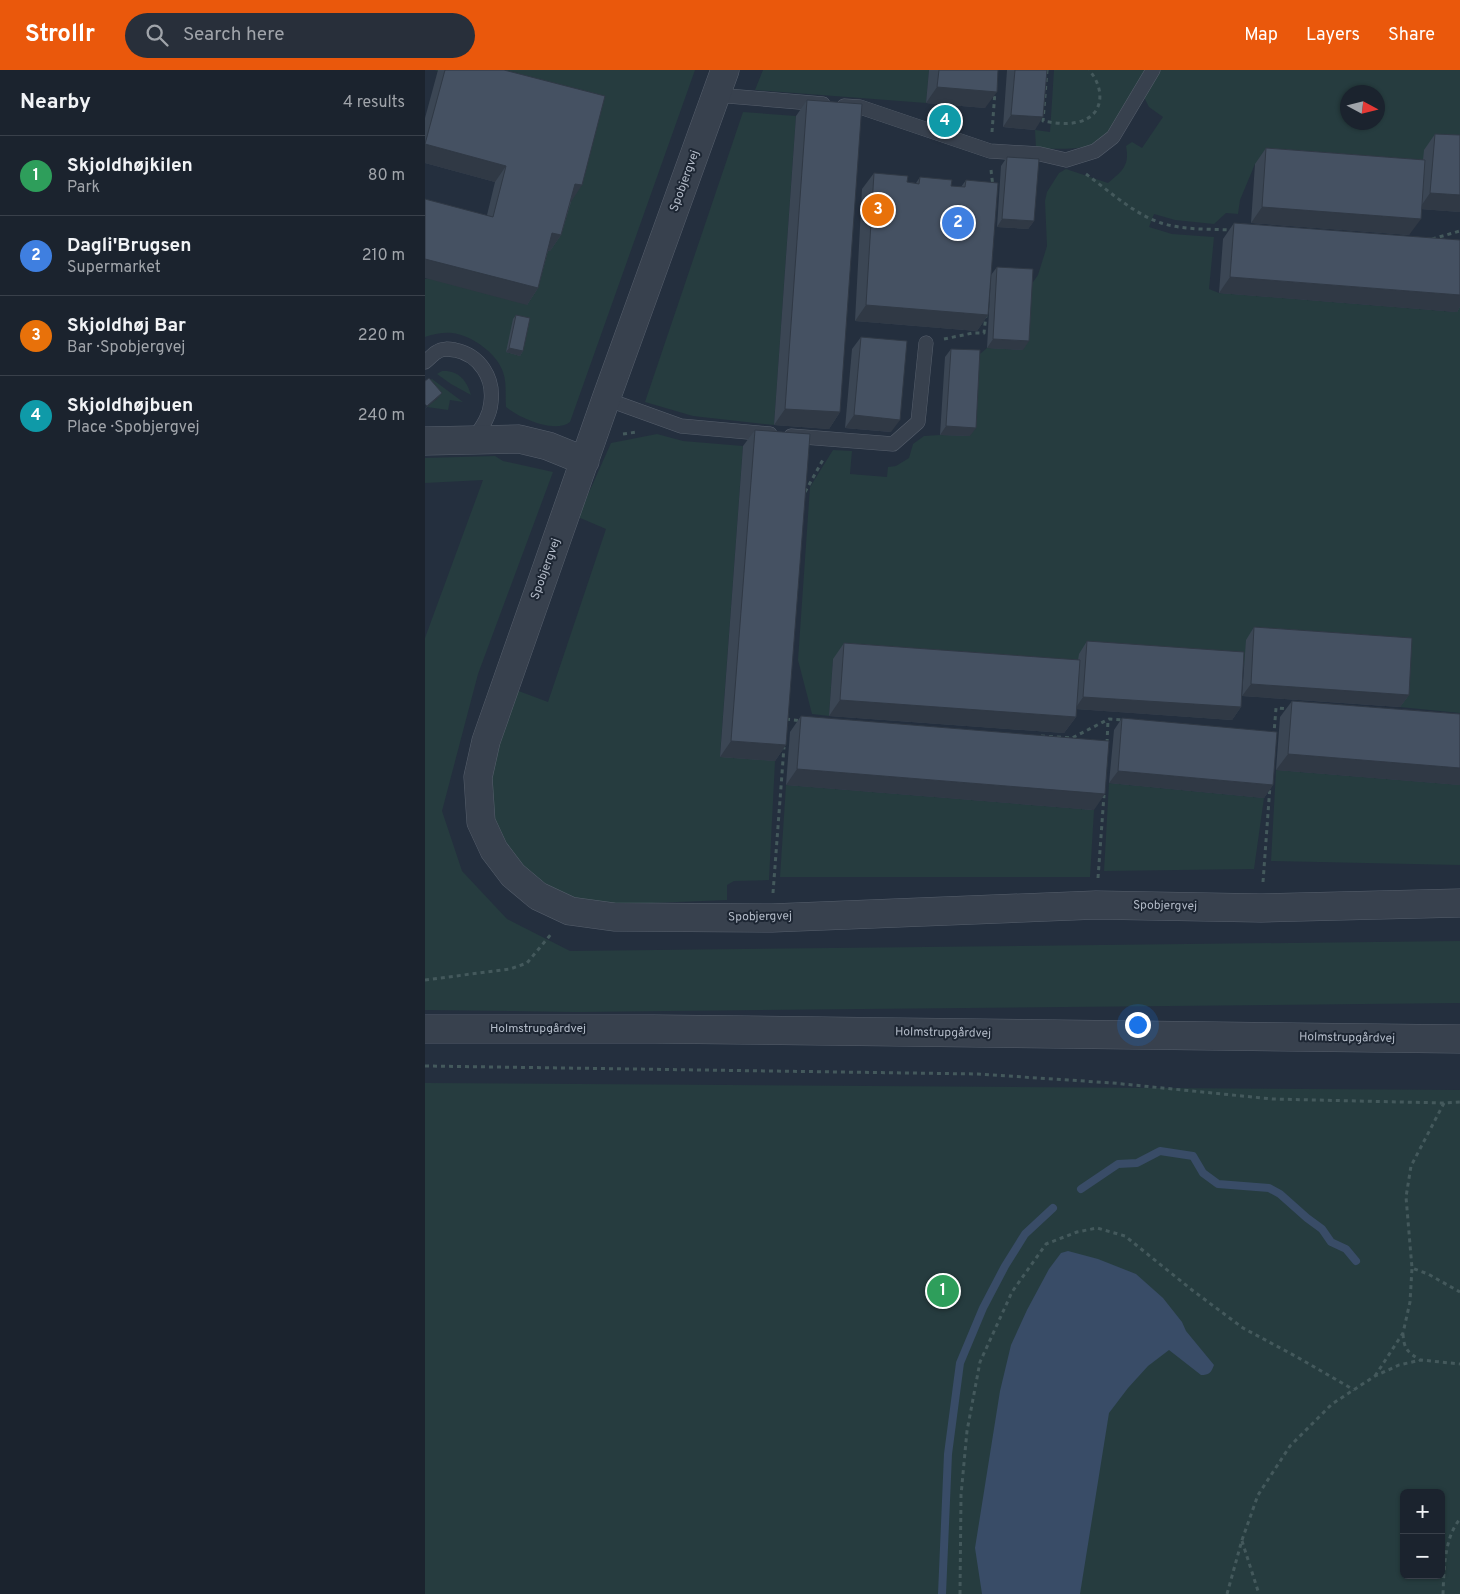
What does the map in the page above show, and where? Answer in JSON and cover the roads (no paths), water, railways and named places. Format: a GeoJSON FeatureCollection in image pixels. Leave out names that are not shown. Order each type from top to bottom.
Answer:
{"type":"FeatureCollection","features":[{"type":"Feature","properties":{"kind":"street","name":"Spobjergvej"},"geometry":{"type":"LineString","coordinates":[[725,70],[485,741],[478,777],[481,822],[494,850],[513,875],[538,896],[570,911],[614,917],[771,918],[1096,905],[1261,908],[1460,903]]}},
{"type":"Feature","properties":{"kind":"street"},"geometry":{"type":"LineString","coordinates":[[425,441],[519,439],[548,446],[585,461]]}},
{"type":"Feature","properties":{"kind":"street","name":"Holmstrupgårdvej"},"geometry":{"type":"LineString","coordinates":[[425,1028],[1460,1039]]}},
{"type":"Feature","properties":{"kind":"lane"},"geometry":{"type":"LineString","coordinates":[[716,95],[860,107],[990,151],[1040,154],[1066,160],[1095,151],[1113,137],[1153,70]]}},
{"type":"Feature","properties":{"kind":"lane"},"geometry":{"type":"LineString","coordinates":[[606,399],[681,426],[893,444],[918,422],[925,343]]}},
{"type":"Feature","properties":{"kind":"lane"},"geometry":{"type":"LineString","coordinates":[[425,362],[437,351],[453,350],[471,356],[485,371],[491,391],[490,410],[473,440]]}},
{"type":"Feature","properties":{"kind":"water"},"geometry":{"type":"Polygon","coordinates":[[[1068,1251],[1098,1259],[1136,1274],[1163,1298],[1182,1322],[1186,1331],[1214,1365],[1209,1373],[1201,1375],[1169,1350],[1148,1366],[1109,1413],[1080,1594],[982,1594],[975,1548],[1000,1391],[1011,1345],[1049,1269],[1061,1253],[1068,1251]]]}},
{"type":"Feature","properties":{"kind":"waterway"},"geometry":{"type":"LineString","coordinates":[[1081,1189],[1118,1164],[1137,1163],[1160,1151],[1193,1156],[1203,1173],[1218,1184],[1269,1188],[1280,1194],[1322,1229],[1331,1242],[1346,1249],[1356,1261]]}},
{"type":"Feature","properties":{"kind":"waterway"},"geometry":{"type":"LineString","coordinates":[[942,1594],[948,1454],[960,1363],[983,1308],[1005,1266],[1025,1234],[1053,1208]]}},
{"type":"Feature","properties":{"kind":"place","name":"Skjoldhøjbuen"},"geometry":{"type":"Point","coordinates":[945,121]}},
{"type":"Feature","properties":{"kind":"place","name":"Skjoldhøj Bar"},"geometry":{"type":"Point","coordinates":[878,210]}},
{"type":"Feature","properties":{"kind":"place","name":"Dagli'Brugsen"},"geometry":{"type":"Point","coordinates":[958,223]}},
{"type":"Feature","properties":{"kind":"place","name":"Skjoldhøjkilen"},"geometry":{"type":"Point","coordinates":[943,1291]}}]}
